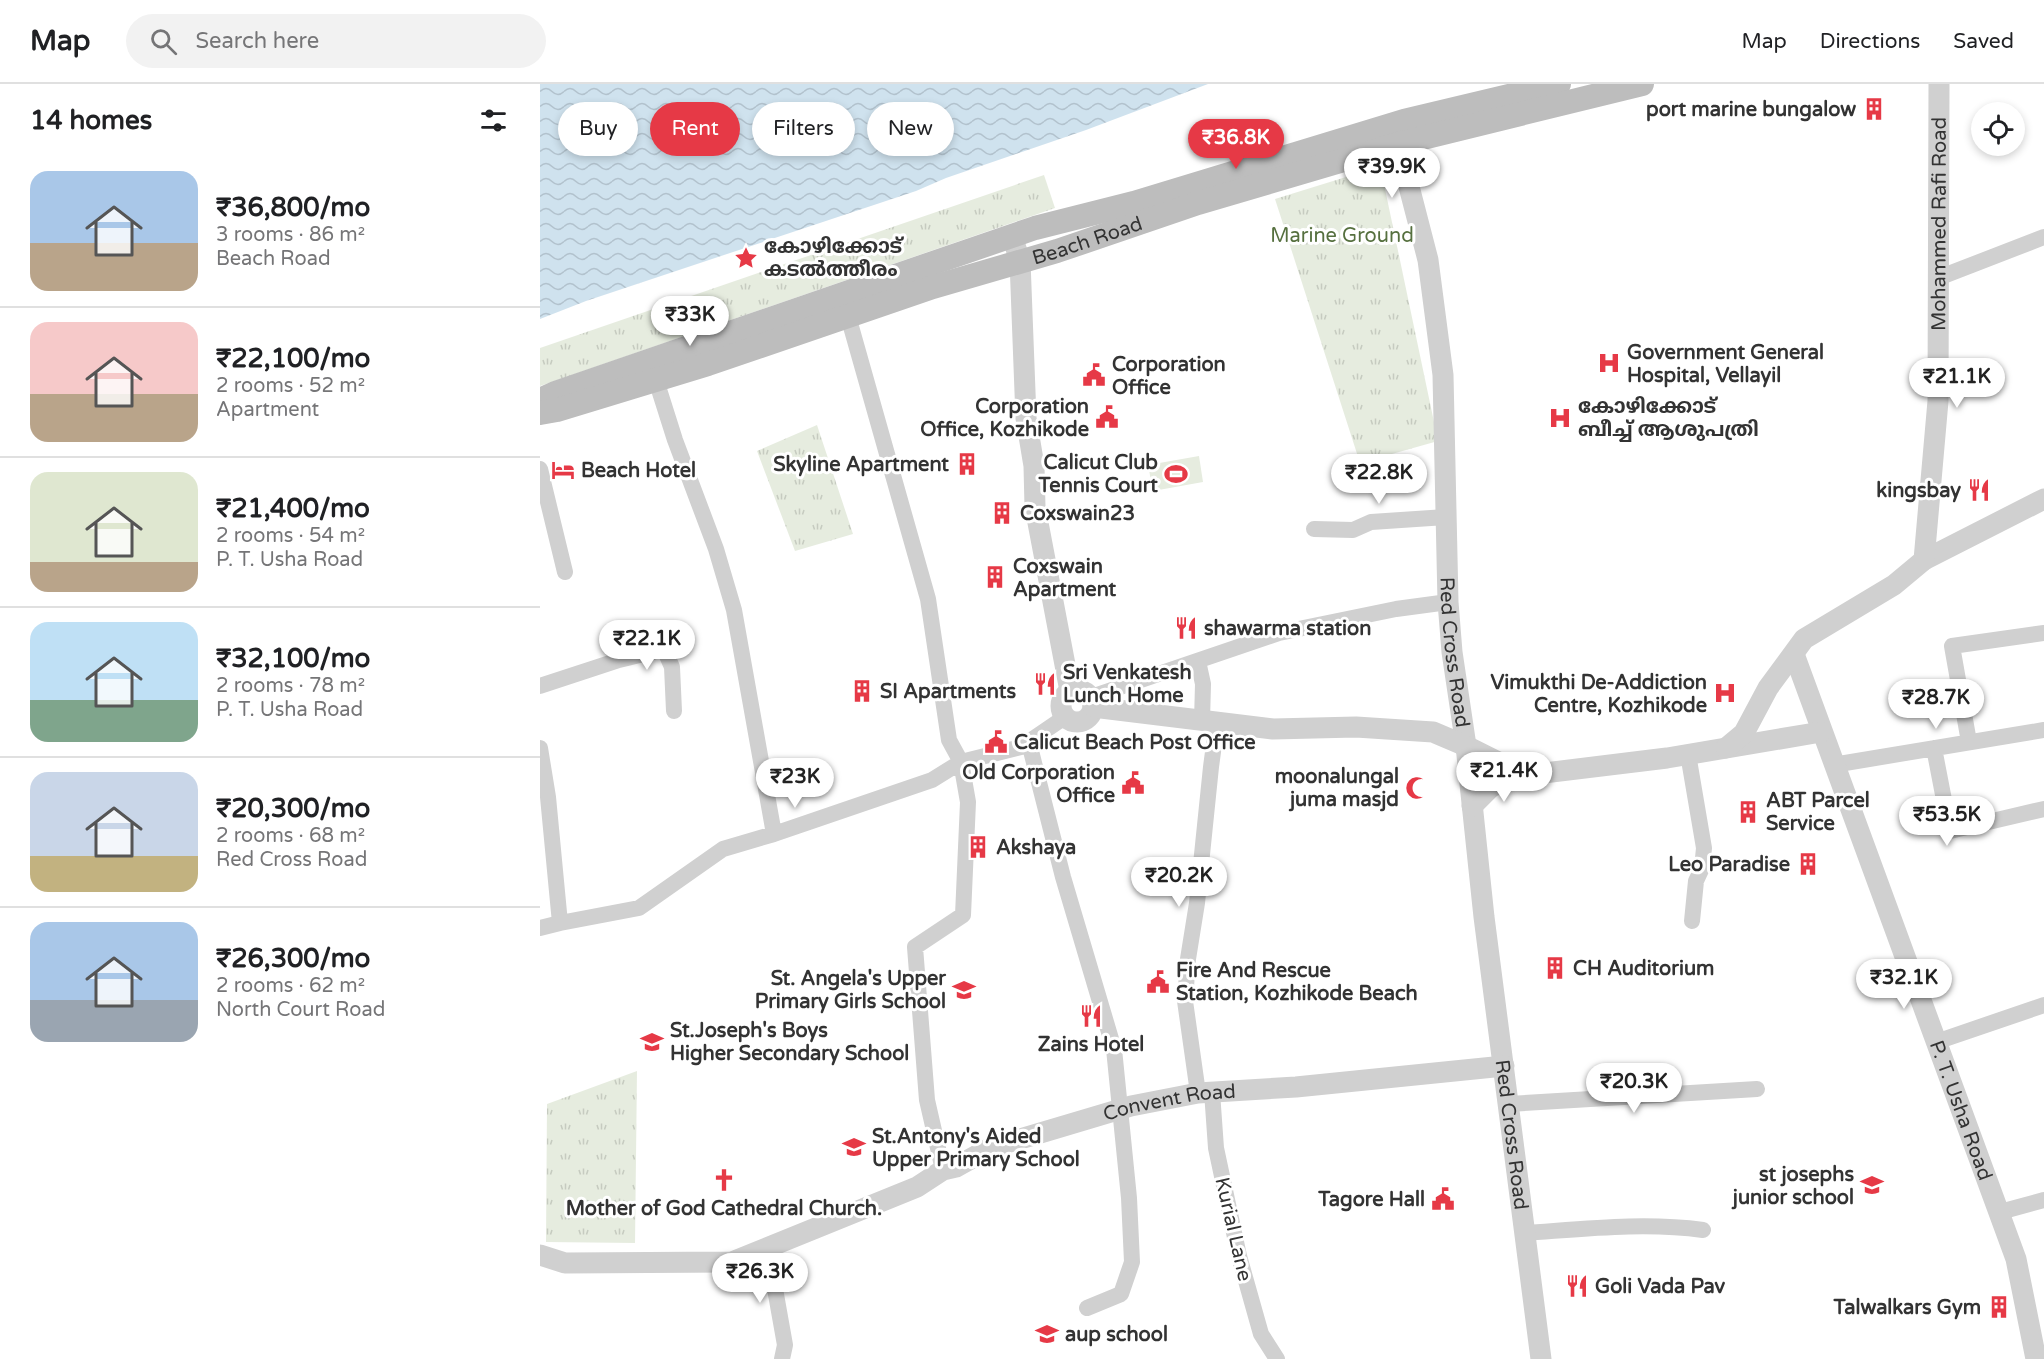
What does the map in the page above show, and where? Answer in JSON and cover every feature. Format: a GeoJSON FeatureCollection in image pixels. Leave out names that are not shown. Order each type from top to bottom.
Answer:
{"type":"FeatureCollection","features":[{"type":"Feature","properties":{"kind":"main road","name":"Beach Road"},"geometry":{"type":"LineString","coordinates":[[540,413],[557,411],[656,380],[933,287],[1057,251],[1394,135],[1559,84]]}},
{"type":"Feature","properties":{"kind":"main road","name":"Beach Road"},"geometry":{"type":"LineString","coordinates":[[540,400],[1012,236],[1394,135],[1642,84]]}},
{"type":"Feature","properties":{"kind":"street","name":"Mohammed Rafi Road"},"geometry":{"type":"LineString","coordinates":[[1924,560],[1938,401],[1938,84]]}},
{"type":"Feature","properties":{"kind":"street","name":"Red Cross Road"},"geometry":{"type":"LineString","coordinates":[[1394,135],[1428,260],[1443,375],[1448,602],[1452,652],[1466,746],[1484,917],[1541,1359]]}},
{"type":"Feature","properties":{"kind":"street"},"geometry":{"type":"LineString","coordinates":[[1012,236],[1020,261],[1026,418],[1034,466],[1035,507],[1070,691]]}},
{"type":"Feature","properties":{"kind":"street"},"geometry":{"type":"LineString","coordinates":[[1938,278],[2044,237]]}},
{"type":"Feature","properties":{"kind":"street"},"geometry":{"type":"LineString","coordinates":[[848,316],[928,599],[949,740],[961,762],[968,802],[963,915],[915,947],[927,1100],[943,1170]]}},
{"type":"Feature","properties":{"kind":"street"},"geometry":{"type":"LineString","coordinates":[[656,380],[675,440],[716,549],[734,610],[774,834]]}},
{"type":"Feature","properties":{"kind":"street"},"geometry":{"type":"LineString","coordinates":[[540,468],[566,572]]}},
{"type":"Feature","properties":{"kind":"street"},"geometry":{"type":"LineString","coordinates":[[1726,748],[1744,733],[1768,688],[1803,639],[1894,585],[1924,560],[2044,499]]}},
{"type":"Feature","properties":{"kind":"street"},"geometry":{"type":"LineString","coordinates":[[1314,529],[1353,530],[1371,522],[1446,517]]}},
{"type":"Feature","properties":{"kind":"street"},"geometry":{"type":"LineString","coordinates":[[1092,702],[1279,633],[1396,609],[1448,602]]}},
{"type":"Feature","properties":{"kind":"street"},"geometry":{"type":"LineString","coordinates":[[1969,742],[1952,646],[2044,633]]}},
{"type":"Feature","properties":{"kind":"street"},"geometry":{"type":"LineString","coordinates":[[540,686],[619,660],[664,649],[672,666],[674,711]]}},
{"type":"Feature","properties":{"kind":"street","name":"P. T. Usha Road"},"geometry":{"type":"LineString","coordinates":[[1794,654],[1833,765],[2000,1212],[2016,1259],[2036,1359]]}},
{"type":"Feature","properties":{"kind":"street","name":"Kurial Lane"},"geometry":{"type":"LineString","coordinates":[[1198,661],[1210,722],[1211,767],[1185,1001],[1239,1256],[1260,1334],[1277,1359]]}},
{"type":"Feature","properties":{"kind":"street"},"geometry":{"type":"LineString","coordinates":[[1070,691],[1086,692],[1092,702],[1091,714],[1083,721],[1073,722],[1065,717],[1061,705],[1064,696],[1070,691]]}},
{"type":"Feature","properties":{"kind":"street"},"geometry":{"type":"LineString","coordinates":[[1092,702],[1210,722],[1273,729],[1356,727],[1433,732],[1512,769],[1520,776]]}},
{"type":"Feature","properties":{"kind":"street"},"geometry":{"type":"LineString","coordinates":[[540,928],[639,908],[723,849],[932,780],[961,762],[1021,747],[1065,717]]}},
{"type":"Feature","properties":{"kind":"street"},"geometry":{"type":"LineString","coordinates":[[1833,765],[2044,730]]}},
{"type":"Feature","properties":{"kind":"street"},"geometry":{"type":"LineString","coordinates":[[1473,806],[1491,787],[1520,776],[1688,754],[1821,732]]}},
{"type":"Feature","properties":{"kind":"street"},"geometry":{"type":"LineString","coordinates":[[1029,743],[1063,877],[1114,1049],[1121,1109],[1132,1263],[1121,1294],[1087,1308]]}},
{"type":"Feature","properties":{"kind":"street"},"geometry":{"type":"LineString","coordinates":[[540,748],[548,797],[560,923]]}},
{"type":"Feature","properties":{"kind":"street"},"geometry":{"type":"LineString","coordinates":[[1934,748],[1950,831],[2044,809]]}},
{"type":"Feature","properties":{"kind":"street"},"geometry":{"type":"LineString","coordinates":[[1688,754],[1704,848],[1702,868],[1696,881],[1692,921]]}},
{"type":"Feature","properties":{"kind":"street"},"geometry":{"type":"LineString","coordinates":[[1936,1042],[2044,1005]]}},
{"type":"Feature","properties":{"kind":"street","name":"Convent Road"},"geometry":{"type":"LineString","coordinates":[[540,1254],[565,1263],[732,1262],[764,1247],[917,1187],[943,1170],[956,1167],[990,1148],[1121,1109],[1205,1093],[1296,1087],[1504,1066]]}},
{"type":"Feature","properties":{"kind":"street"},"geometry":{"type":"LineString","coordinates":[[1509,1104],[1757,1089]]}},
{"type":"Feature","properties":{"kind":"street"},"geometry":{"type":"LineString","coordinates":[[2000,1212],[2044,1200]]}},
{"type":"Feature","properties":{"kind":"street"},"geometry":{"type":"LineString","coordinates":[[1525,1233],[1602,1228],[1677,1227],[1703,1230]]}},
{"type":"Feature","properties":{"kind":"street"},"geometry":{"type":"LineString","coordinates":[[764,1247],[772,1272],[785,1345],[782,1359]]}},
{"type":"Feature","properties":{"kind":"green space","name":"Marine Ground"},"geometry":{"type":"Polygon","coordinates":[[[1381,170],[1438,441],[1360,463],[1275,199],[1346,177],[1381,170]]]}},
{"type":"Feature","properties":{"kind":"green space"},"geometry":{"type":"Polygon","coordinates":[[[1044,175],[1055,208],[540,386],[540,348],[1044,175]]]}},
{"type":"Feature","properties":{"kind":"green space"},"geometry":{"type":"Polygon","coordinates":[[[817,425],[853,534],[795,551],[757,451],[817,425]]]}},
{"type":"Feature","properties":{"kind":"green space","name":"Calicut Club Tennis Court"},"geometry":{"type":"Polygon","coordinates":[[[1199,456],[1203,482],[1153,491],[1148,465],[1199,456]]]}},
{"type":"Feature","properties":{"kind":"green space"},"geometry":{"type":"Polygon","coordinates":[[[637,1071],[635,1243],[546,1242],[547,1104],[637,1071]]]}},
{"type":"Feature","properties":{"kind":"water"},"geometry":{"type":"Polygon","coordinates":[[[540,84],[1208,84],[1086,130],[946,178],[916,191],[586,301],[540,319],[540,84]]]}},
{"type":"Feature","properties":{"kind":"place","name":"port marine bungalow"},"geometry":{"type":"Point","coordinates":[1874,109]}},
{"type":"Feature","properties":{"kind":"place","name":"കോഴിക്കോട് കടൽത്തീരം"},"geometry":{"type":"Point","coordinates":[746,258]}},
{"type":"Feature","properties":{"kind":"place","name":"Government General Hospital, Vellayil"},"geometry":{"type":"Point","coordinates":[1609,363]}},
{"type":"Feature","properties":{"kind":"place","name":"Corporation Office"},"geometry":{"type":"Point","coordinates":[1094,375]}},
{"type":"Feature","properties":{"kind":"place","name":"Corporation Office, Kozhikode"},"geometry":{"type":"Point","coordinates":[1107,417]}},
{"type":"Feature","properties":{"kind":"place","name":"കോഴിക്കോട് ബീച്ച് ആശുപത്രി"},"geometry":{"type":"Point","coordinates":[1560,418]}},
{"type":"Feature","properties":{"kind":"place","name":"Skyline Apartment"},"geometry":{"type":"Point","coordinates":[967,464]}},
{"type":"Feature","properties":{"kind":"place","name":"Beach Hotel"},"geometry":{"type":"Point","coordinates":[563,470]}},
{"type":"Feature","properties":{"kind":"place","name":"Calicut Club Tennis Court"},"geometry":{"type":"Point","coordinates":[1176,474]}},
{"type":"Feature","properties":{"kind":"place","name":"kingsbay"},"geometry":{"type":"Point","coordinates":[1979,490]}},
{"type":"Feature","properties":{"kind":"place","name":"Coxswain23"},"geometry":{"type":"Point","coordinates":[1002,513]}},
{"type":"Feature","properties":{"kind":"place","name":"Coxswain Apartment"},"geometry":{"type":"Point","coordinates":[995,577]}},
{"type":"Feature","properties":{"kind":"place","name":"shawarma station"},"geometry":{"type":"Point","coordinates":[1186,628]}},
{"type":"Feature","properties":{"kind":"place","name":"Sri Venkatesh Lunch Home"},"geometry":{"type":"Point","coordinates":[1045,684]}},
{"type":"Feature","properties":{"kind":"place","name":"SI Apartments"},"geometry":{"type":"Point","coordinates":[862,691]}},
{"type":"Feature","properties":{"kind":"place","name":"Vimukthi De-Addiction Centre, Kozhikode"},"geometry":{"type":"Point","coordinates":[1725,693]}},
{"type":"Feature","properties":{"kind":"place","name":"Calicut Beach Post Office"},"geometry":{"type":"Point","coordinates":[996,742]}},
{"type":"Feature","properties":{"kind":"place","name":"Old Corporation Office"},"geometry":{"type":"Point","coordinates":[1133,783]}},
{"type":"Feature","properties":{"kind":"place","name":"moonalungal juma masjd"},"geometry":{"type":"Point","coordinates":[1417,788]}},
{"type":"Feature","properties":{"kind":"place","name":"ABT Parcel Service"},"geometry":{"type":"Point","coordinates":[1748,812]}},
{"type":"Feature","properties":{"kind":"place","name":"Akshaya"},"geometry":{"type":"Point","coordinates":[978,847]}},
{"type":"Feature","properties":{"kind":"place","name":"Leo Paradise"},"geometry":{"type":"Point","coordinates":[1808,864]}},
{"type":"Feature","properties":{"kind":"place","name":"CH Auditorium"},"geometry":{"type":"Point","coordinates":[1555,968]}},
{"type":"Feature","properties":{"kind":"place","name":"Fire And Rescue Station, Kozhikode Beach"},"geometry":{"type":"Point","coordinates":[1158,982]}},
{"type":"Feature","properties":{"kind":"place","name":"St. Angela's Upper Primary Girls School"},"geometry":{"type":"Point","coordinates":[964,990]}},
{"type":"Feature","properties":{"kind":"place","name":"Zains Hotel"},"geometry":{"type":"Point","coordinates":[1091,1016]}},
{"type":"Feature","properties":{"kind":"place","name":"St.Joseph's Boys Higher Secondary School"},"geometry":{"type":"Point","coordinates":[652,1042]}},
{"type":"Feature","properties":{"kind":"place","name":"St.Antony's Aided Upper Primary School"},"geometry":{"type":"Point","coordinates":[854,1147]}},
{"type":"Feature","properties":{"kind":"place","name":"Mother of God Cathedral Church."},"geometry":{"type":"Point","coordinates":[724,1180]}},
{"type":"Feature","properties":{"kind":"place","name":"st josephs junior school"},"geometry":{"type":"Point","coordinates":[1872,1185]}},
{"type":"Feature","properties":{"kind":"place","name":"Tagore Hall"},"geometry":{"type":"Point","coordinates":[1443,1199]}},
{"type":"Feature","properties":{"kind":"place","name":"Goli Vada Pav"},"geometry":{"type":"Point","coordinates":[1577,1286]}},
{"type":"Feature","properties":{"kind":"place","name":"Talwalkars Gym"},"geometry":{"type":"Point","coordinates":[1999,1307]}},
{"type":"Feature","properties":{"kind":"place","name":"aup school"},"geometry":{"type":"Point","coordinates":[1047,1334]}}]}
